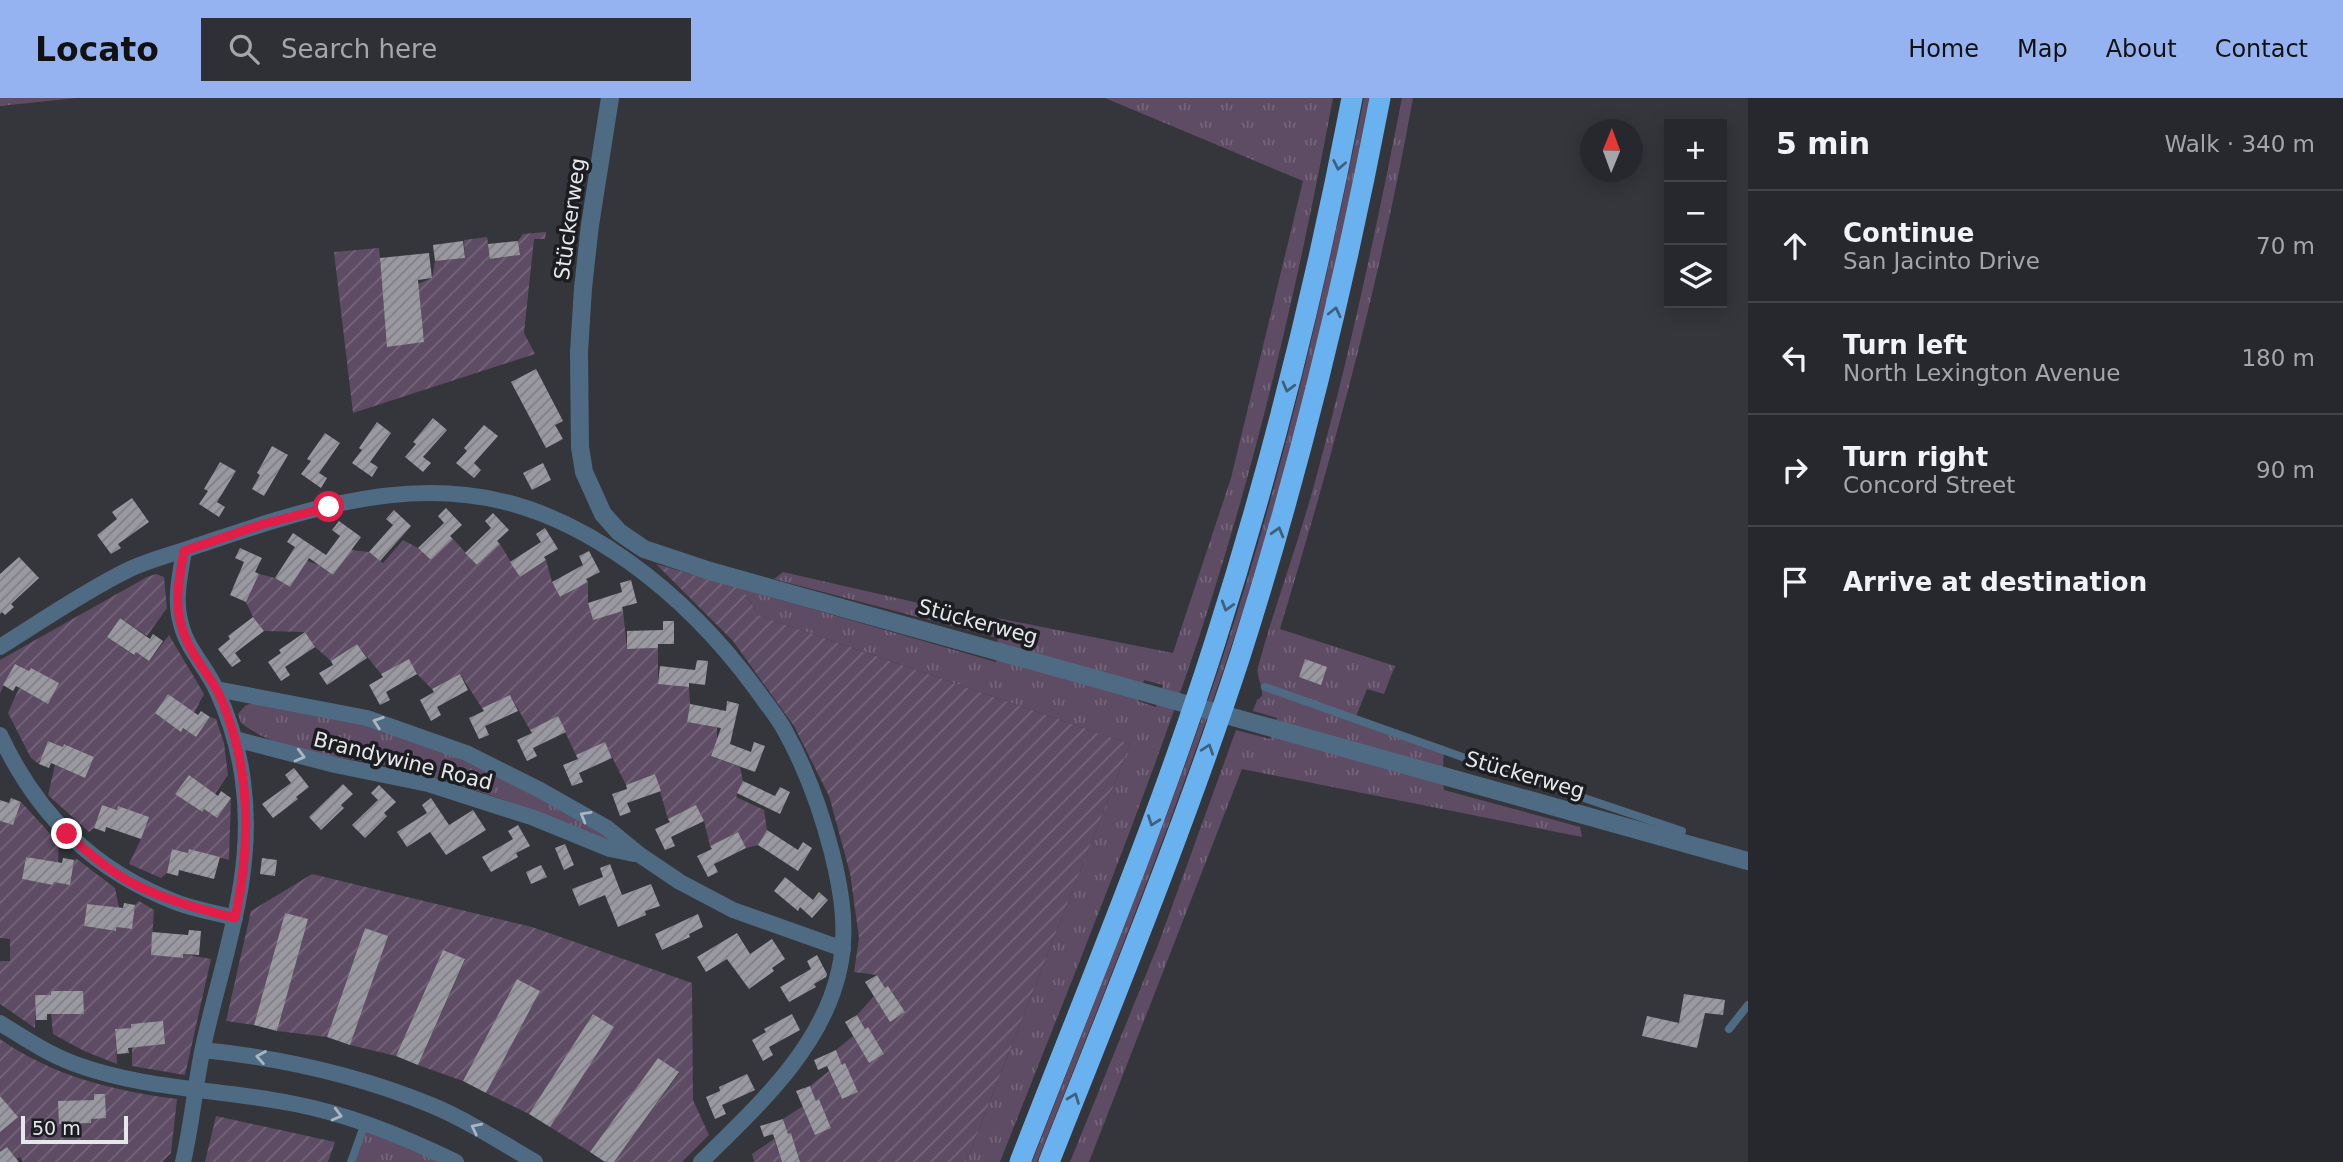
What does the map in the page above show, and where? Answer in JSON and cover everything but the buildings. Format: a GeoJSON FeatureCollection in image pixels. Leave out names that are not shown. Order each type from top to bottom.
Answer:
{"type":"FeatureCollection","features":[{"type":"Feature","properties":{"kind":"highway"},"geometry":{"type":"LineString","coordinates":[[1020,1162],[1152,824],[1215,644],[1265,479],[1299,348],[1352,98]]}},
{"type":"Feature","properties":{"kind":"highway"},"geometry":{"type":"LineString","coordinates":[[1049,1162],[1180,828],[1267,569],[1327,348],[1380,98]]}},
{"type":"Feature","properties":{"kind":"street","name":"Stückerweg"},"geometry":{"type":"LineString","coordinates":[[609,105],[583,288],[579,352],[580,447],[590,488],[603,514],[619,532],[644,549],[710,571],[1748,862]]}},
{"type":"Feature","properties":{"kind":"street"},"geometry":{"type":"LineString","coordinates":[[0,647],[125,571],[260,525],[317,510],[397,495],[468,495],[523,507],[572,526],[673,595],[732,657],[783,728],[811,785],[825,823],[844,911],[843,948],[830,1002],[809,1039],[768,1095],[701,1162]]}},
{"type":"Feature","properties":{"kind":"street"},"geometry":{"type":"LineString","coordinates":[[183,1162],[203,1050],[244,879],[247,828],[243,780],[234,739],[216,688],[188,643],[181,626],[178,609],[179,583],[184,551]]}},
{"type":"Feature","properties":{"kind":"street","name":"Brandywine Road"},"geometry":{"type":"LineString","coordinates":[[216,688],[367,718],[466,753],[607,828],[680,882],[733,910],[843,948]]}},
{"type":"Feature","properties":{"kind":"street"},"geometry":{"type":"LineString","coordinates":[[0,735],[14,764],[37,799],[67,834],[100,862],[132,883],[180,904],[235,918]]}},
{"type":"Feature","properties":{"kind":"street","name":"Brandywine Road"},"geometry":{"type":"LineString","coordinates":[[234,739],[335,765],[428,784],[534,818],[611,849],[640,855]]}},
{"type":"Feature","properties":{"kind":"street"},"geometry":{"type":"LineString","coordinates":[[0,1023],[73,1063],[117,1076],[197,1091],[297,1104],[365,1123],[456,1162]]}},
{"type":"Feature","properties":{"kind":"street"},"geometry":{"type":"LineString","coordinates":[[203,1050],[259,1056],[327,1071],[384,1088],[433,1106],[493,1136],[535,1162]]}},
{"type":"Feature","properties":{"kind":"lane"},"geometry":{"type":"LineString","coordinates":[[1265,687],[1468,760],[1682,831],[1678,842]]}},
{"type":"Feature","properties":{"kind":"lane"},"geometry":{"type":"LineString","coordinates":[[1729,1029],[1748,1005]]}},
{"type":"Feature","properties":{"kind":"lane"},"geometry":{"type":"LineString","coordinates":[[351,1162],[365,1123]]}},
{"type":"Feature","properties":{"kind":"green space"},"geometry":{"type":"Polygon","coordinates":[[[0,98],[76,98],[0,106],[0,98]]]}},
{"type":"Feature","properties":{"kind":"green space"},"geometry":{"type":"Polygon","coordinates":[[[1105,98],[1333,98],[1295,286],[1265,410],[1232,533],[1189,666],[1111,880],[1000,1162],[966,1162],[1130,744],[758,615],[743,589],[996,662],[997,658],[1138,697],[1138,701],[1156,707],[1163,685],[1144,680],[1143,684],[998,644],[997,638],[774,579],[783,572],[997,621],[997,618],[1173,653],[1231,478],[1303,181],[1105,98]]]}},
{"type":"Feature","properties":{"kind":"green space"},"geometry":{"type":"Polygon","coordinates":[[[1364,98],[1369,98],[1325,308],[1251,585],[1161,845],[1037,1162],[1032,1162],[1179,781],[1246,585],[1302,377],[1364,98]]]}},
{"type":"Feature","properties":{"kind":"green space"},"geometry":{"type":"Polygon","coordinates":[[[1402,98],[1413,98],[1371,299],[1319,498],[1280,629],[1395,666],[1384,694],[1367,689],[1355,719],[1444,746],[1443,769],[1276,721],[1277,718],[1253,711],[1257,700],[1262,696],[1258,667],[1309,502],[1340,384],[1373,242],[1402,98]]]}},
{"type":"Feature","properties":{"kind":"green space"},"geometry":{"type":"Polygon","coordinates":[[[546,232],[545,239],[534,239],[524,333],[535,354],[353,413],[334,252],[379,248],[388,346],[424,342],[418,284],[432,278],[435,261],[465,258],[464,240],[487,237],[491,259],[520,255],[518,241],[523,234],[546,232]]]}},
{"type":"Feature","properties":{"kind":"green space"},"geometry":{"type":"Polygon","coordinates":[[[453,539],[477,565],[500,544],[520,577],[546,560],[552,582],[560,597],[588,582],[588,603],[593,619],[623,611],[627,649],[658,648],[658,683],[689,687],[687,722],[717,727],[717,740],[711,756],[740,767],[743,781],[736,797],[764,810],[767,830],[758,845],[746,848],[738,832],[710,846],[704,821],[696,806],[668,819],[655,774],[626,785],[605,743],[576,755],[558,717],[530,730],[510,695],[482,708],[460,674],[432,689],[417,674],[409,659],[381,674],[357,644],[331,661],[315,647],[305,632],[264,631],[246,602],[259,574],[275,578],[290,587],[307,561],[319,565],[333,575],[351,550],[369,552],[383,563],[403,540],[418,548],[431,560],[453,539]]]}},
{"type":"Feature","properties":{"kind":"green space"},"geometry":{"type":"Polygon","coordinates":[[[656,564],[743,589],[758,615],[1130,744],[966,1162],[800,1162],[783,1119],[803,1106],[815,1134],[831,1128],[819,1099],[816,1101],[810,1086],[829,1071],[842,1099],[858,1092],[836,1050],[853,1036],[869,1063],[884,1054],[857,1015],[874,996],[890,1022],[905,1012],[889,987],[885,988],[877,975],[854,972],[859,938],[850,873],[829,796],[794,726],[733,641],[656,564]]]}},
{"type":"Feature","properties":{"kind":"green space"},"geometry":{"type":"Polygon","coordinates":[[[156,574],[164,577],[167,608],[147,636],[120,618],[107,637],[133,655],[136,652],[149,661],[169,635],[204,694],[194,713],[168,694],[155,713],[181,731],[183,728],[196,737],[210,717],[216,719],[224,743],[228,775],[215,794],[189,775],[176,794],[201,812],[204,809],[217,818],[231,798],[229,860],[189,849],[188,853],[173,849],[167,873],[161,878],[129,864],[141,839],[118,807],[117,810],[102,805],[94,828],[89,832],[48,795],[55,765],[85,778],[94,757],[65,744],[63,747],[49,741],[39,764],[31,758],[8,713],[19,688],[47,703],[31,668],[29,671],[15,664],[0,693],[0,660],[156,574]]]}},
{"type":"Feature","properties":{"kind":"green space"},"geometry":{"type":"Polygon","coordinates":[[[253,702],[368,725],[433,748],[525,791],[614,841],[614,844],[534,811],[453,783],[398,768],[296,749],[276,742],[241,723],[238,714],[253,702]]]}},
{"type":"Feature","properties":{"kind":"green space"},"geometry":{"type":"Polygon","coordinates":[[[1236,730],[1270,739],[1272,735],[1443,783],[1444,790],[1580,827],[1582,837],[1242,769],[1089,1162],[1070,1162],[1158,945],[1236,730]]]}},
{"type":"Feature","properties":{"kind":"green space"},"geometry":{"type":"Polygon","coordinates":[[[21,802],[59,843],[58,863],[26,857],[22,879],[53,885],[54,882],[69,884],[74,860],[77,859],[115,888],[119,908],[87,904],[84,926],[115,931],[116,927],[132,929],[135,905],[139,901],[154,910],[151,955],[182,958],[183,954],[211,959],[185,1075],[132,1066],[132,1047],[164,1044],[162,1022],[131,1024],[131,1028],[115,1029],[117,1064],[84,1051],[53,1034],[51,1014],[83,1014],[83,991],[52,991],[51,995],[36,995],[35,1028],[0,1004],[0,961],[10,961],[10,939],[0,938],[0,821],[13,825],[21,802]]]}},
{"type":"Feature","properties":{"kind":"green space"},"geometry":{"type":"Polygon","coordinates":[[[312,874],[532,927],[692,983],[693,1100],[709,1135],[682,1162],[614,1162],[679,1073],[658,1058],[590,1152],[550,1127],[613,1027],[593,1014],[529,1114],[486,1093],[540,991],[517,979],[463,1081],[418,1065],[465,960],[443,950],[396,1056],[350,1045],[387,936],[365,928],[327,1037],[277,1031],[307,920],[285,913],[254,1025],[226,1021],[251,911],[312,874]]]}},
{"type":"Feature","properties":{"kind":"green space"},"geometry":{"type":"Polygon","coordinates":[[[0,1039],[41,1063],[85,1080],[177,1099],[171,1153],[162,1162],[23,1162],[7,1147],[0,1152],[0,1123],[17,1117],[0,1096],[0,1039]]]}},
{"type":"Feature","properties":{"kind":"green space"},"geometry":{"type":"Polygon","coordinates":[[[216,1116],[335,1142],[328,1162],[205,1162],[216,1116]]]}},
{"type":"Feature","properties":{"kind":"green space"},"geometry":{"type":"Polygon","coordinates":[[[365,1123],[456,1162],[351,1162],[365,1123]]]}},
{"type":"Feature","properties":{"kind":"green space"},"geometry":{"type":"Polygon","coordinates":[[[774,1139],[782,1162],[754,1162],[752,1154],[774,1139]]]}},
{"type":"Feature","properties":{"kind":"route"},"geometry":{"type":"LineString","coordinates":[[67,834],[100,862],[132,883],[180,904],[235,918],[244,879],[247,828],[243,780],[234,739],[216,688],[188,643],[181,626],[178,609],[179,583],[184,551],[260,525],[329,507]]}}]}
